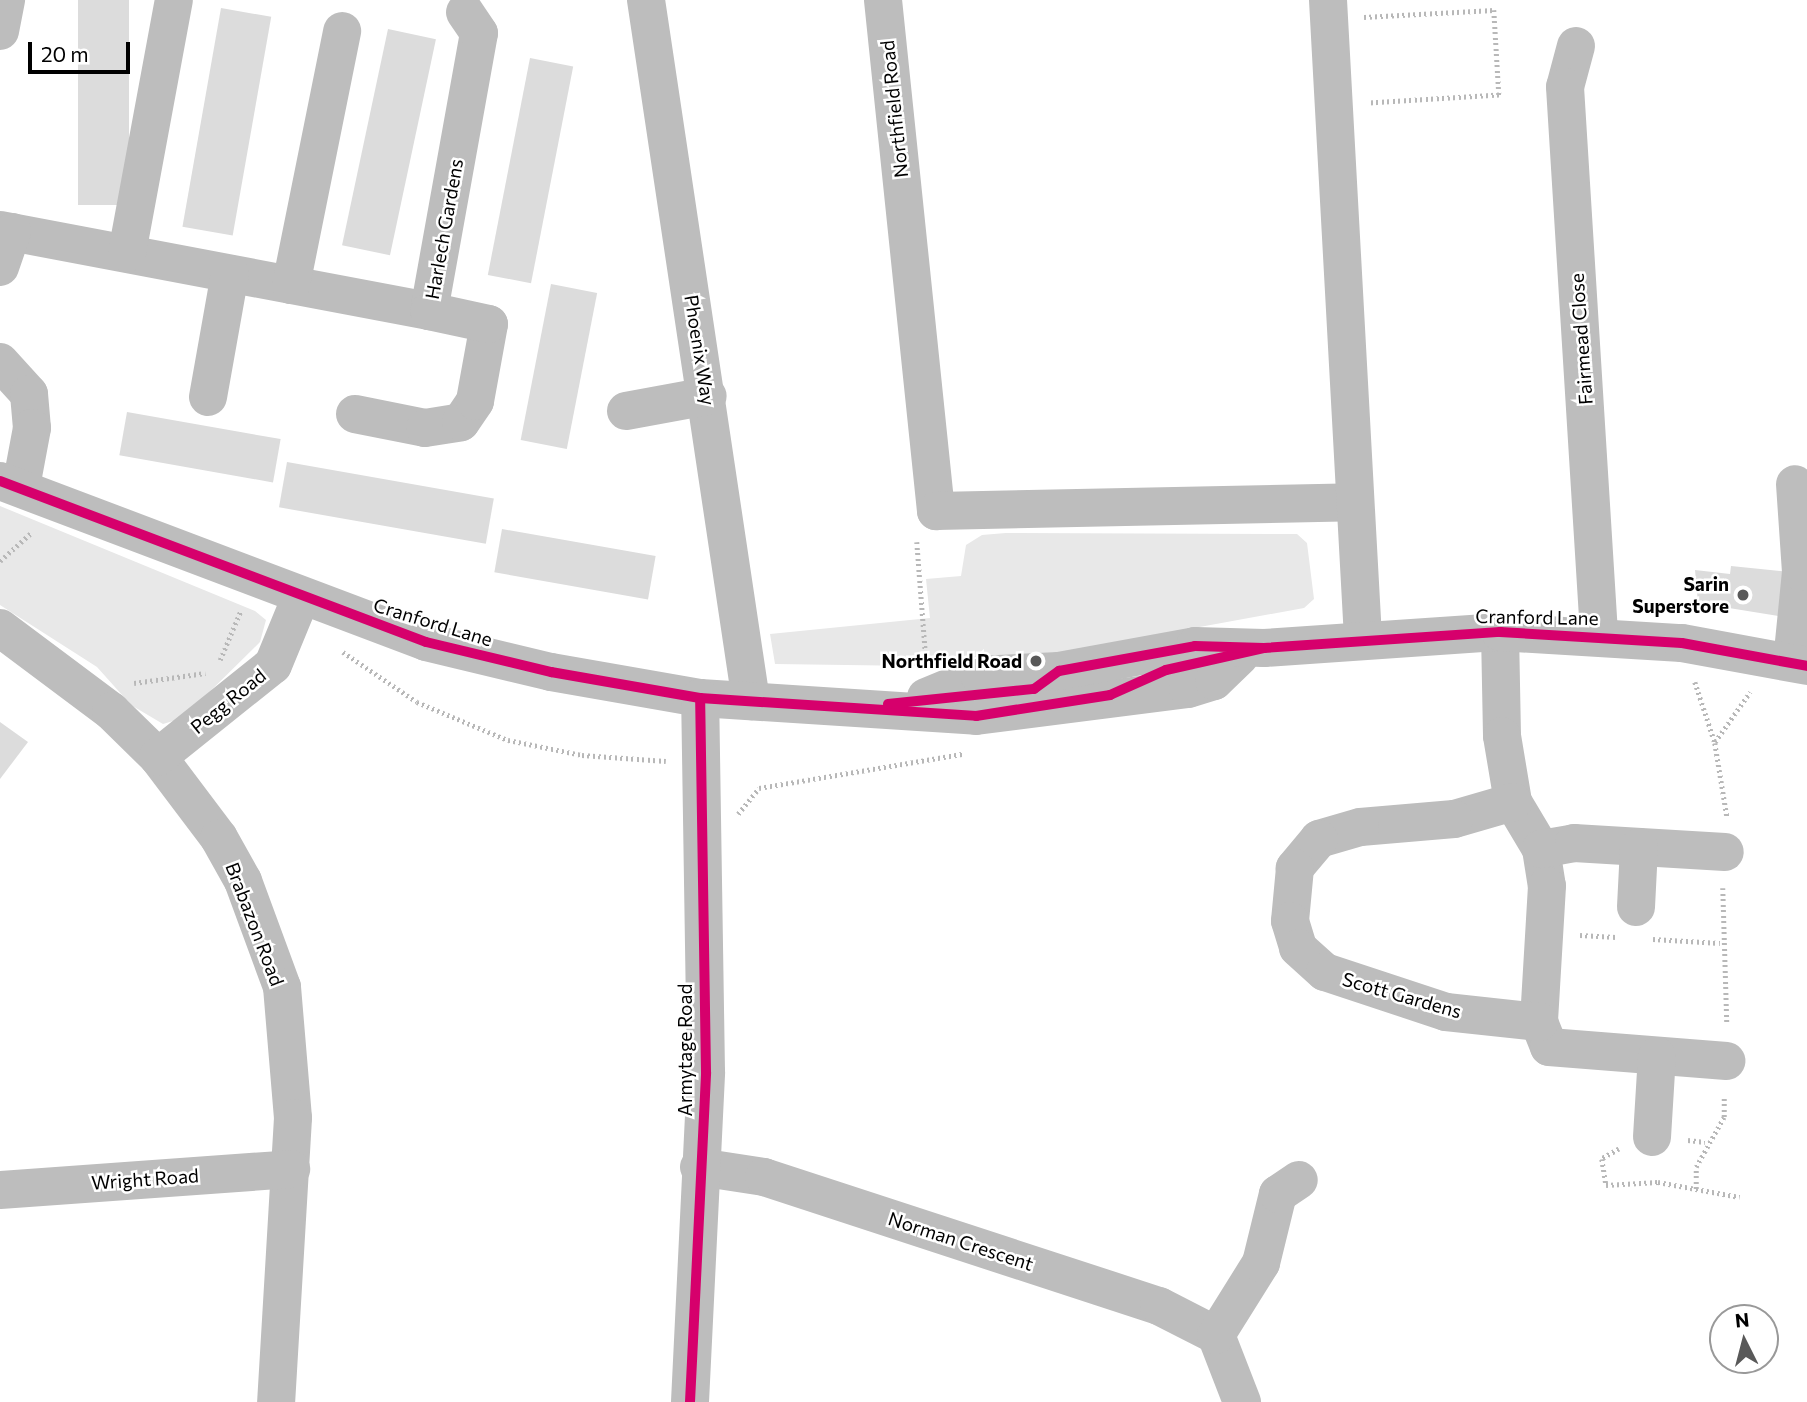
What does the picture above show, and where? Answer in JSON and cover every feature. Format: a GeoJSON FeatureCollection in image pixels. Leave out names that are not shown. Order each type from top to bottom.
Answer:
{"type":"FeatureCollection","features":[{"type":"Feature","properties":{"kind":"street"},"geometry":{"type":"LineString","coordinates":[[0,31],[5,0]]}},
{"type":"Feature","properties":{"kind":"street"},"geometry":{"type":"LineString","coordinates":[[127,253],[174,0]]}},
{"type":"Feature","properties":{"kind":"street","name":"Phoenix Way"},"geometry":{"type":"LineString","coordinates":[[646,0],[708,396],[751,701]]}},
{"type":"Feature","properties":{"kind":"street","name":"Northfield Road"},"geometry":{"type":"LineString","coordinates":[[883,0],[936,511]]}},
{"type":"Feature","properties":{"kind":"street"},"geometry":{"type":"LineString","coordinates":[[1328,10],[1363,638]]}},
{"type":"Feature","properties":{"kind":"street","name":"Harlech Gardens"},"geometry":{"type":"LineString","coordinates":[[4,243],[127,253],[429,311],[479,33],[465,12]]}},
{"type":"Feature","properties":{"kind":"street"},"geometry":{"type":"LineString","coordinates":[[291,285],[342,31]]}},
{"type":"Feature","properties":{"kind":"street","name":"Fairmead Close"},"geometry":{"type":"LineString","coordinates":[[1576,46],[1565,87],[1599,634]]}},
{"type":"Feature","properties":{"kind":"street"},"geometry":{"type":"LineString","coordinates":[[208,397],[230,274]]}},
{"type":"Feature","properties":{"kind":"street"},"geometry":{"type":"LineString","coordinates":[[355,414],[425,428],[461,422],[475,401],[489,324],[429,311]]}},
{"type":"Feature","properties":{"kind":"street"},"geometry":{"type":"LineString","coordinates":[[0,362],[29,394],[32,428],[10,484]]}},
{"type":"Feature","properties":{"kind":"street"},"geometry":{"type":"LineString","coordinates":[[626,411],[708,396]]}},
{"type":"Feature","properties":{"kind":"street","name":"Cranford Lane"},"geometry":{"type":"LineString","coordinates":[[10,484],[248,575],[295,613],[466,653],[700,698],[876,706],[976,716],[1110,695],[1166,670],[1252,652],[1363,638],[1500,632],[1599,634],[1682,643],[1791,662]]}},
{"type":"Feature","properties":{"kind":"street"},"geometry":{"type":"LineString","coordinates":[[1791,662],[1801,572],[1795,484]]}},
{"type":"Feature","properties":{"kind":"street"},"geometry":{"type":"LineString","coordinates":[[936,511],[1355,502]]}},
{"type":"Feature","properties":{"kind":"street","name":"Pegg Road"},"geometry":{"type":"LineString","coordinates":[[158,757],[273,665],[295,613]]}},
{"type":"Feature","properties":{"kind":"street","name":"Brabazon Road"},"geometry":{"type":"LineString","coordinates":[[0,628],[97,700],[158,757],[219,838],[243,881],[282,987],[291,1169],[276,1402]]}},
{"type":"Feature","properties":{"kind":"street"},"geometry":{"type":"LineString","coordinates":[[1500,632],[1502,736],[1513,802],[1541,849],[1547,886],[1539,1022],[1549,1047],[1726,1060]]}},
{"type":"Feature","properties":{"kind":"street","name":"Cranford Lane"},"geometry":{"type":"LineString","coordinates":[[876,706],[926,697],[1034,689],[1059,671],[1195,646],[1252,652]]}},
{"type":"Feature","properties":{"kind":"street","name":"Armytage Road"},"geometry":{"type":"LineString","coordinates":[[691,1402],[699,1167],[706,1072],[700,839],[700,698]]}},
{"type":"Feature","properties":{"kind":"street","name":"Scott Gardens"},"geometry":{"type":"LineString","coordinates":[[1513,802],[1454,819],[1360,827],[1318,839],[1295,868],[1290,921],[1298,948],[1325,972],[1446,1012],[1539,1022]]}},
{"type":"Feature","properties":{"kind":"street"},"geometry":{"type":"LineString","coordinates":[[1541,849],[1574,843],[1725,852]]}},
{"type":"Feature","properties":{"kind":"street"},"geometry":{"type":"LineString","coordinates":[[1636,907],[1639,847]]}},
{"type":"Feature","properties":{"kind":"street"},"geometry":{"type":"LineString","coordinates":[[1652,1137],[1657,1056]]}},
{"type":"Feature","properties":{"kind":"street","name":"Norman Crescent"},"geometry":{"type":"LineString","coordinates":[[699,1167],[764,1177],[1159,1306],[1216,1335]]}},
{"type":"Feature","properties":{"kind":"street","name":"Wright Road"},"geometry":{"type":"LineString","coordinates":[[0,1190],[291,1169]]}},
{"type":"Feature","properties":{"kind":"street"},"geometry":{"type":"LineString","coordinates":[[1242,1402],[1216,1335],[1261,1263],[1278,1194],[1299,1180]]}},
{"type":"Feature","properties":{"kind":"path"},"geometry":{"type":"LineString","coordinates":[[1328,10],[1494,10],[1499,95],[1333,105]]}},
{"type":"Feature","properties":{"kind":"path"},"geometry":{"type":"LineString","coordinates":[[926,697],[913,549],[936,511]]}},
{"type":"Feature","properties":{"kind":"path"},"geometry":{"type":"LineString","coordinates":[[97,700],[111,686],[215,671],[241,614],[248,575]]}},
{"type":"Feature","properties":{"kind":"path"},"geometry":{"type":"LineString","coordinates":[[295,613],[337,648],[416,702],[508,740],[639,762],[699,760]]}},
{"type":"Feature","properties":{"kind":"path"},"geometry":{"type":"LineString","coordinates":[[1682,643],[1714,743],[1728,820],[1720,943],[1728,963],[1724,1117],[1705,1142],[1696,1189]]}},
{"type":"Feature","properties":{"kind":"path"},"geometry":{"type":"LineString","coordinates":[[1714,743],[1791,662]]}},
{"type":"Feature","properties":{"kind":"path"},"geometry":{"type":"LineString","coordinates":[[700,839],[732,822],[759,788],[968,753]]}},
{"type":"Feature","properties":{"kind":"path"},"geometry":{"type":"LineString","coordinates":[[1602,1159],[1606,1185],[1629,1180],[1740,1197]]}},
{"type":"Feature","properties":{"kind":"shaded area"},"geometry":{"type":"Polygon","coordinates":[[[0,506],[255,611],[266,620],[260,642],[183,718],[163,724],[131,705],[97,667],[0,605],[0,506]]]}},
{"type":"Feature","properties":{"kind":"shaded area"},"geometry":{"type":"Polygon","coordinates":[[[1297,534],[1307,543],[1314,599],[1304,608],[1063,652],[917,666],[775,664],[770,634],[930,618],[926,579],[961,576],[966,545],[982,535],[1297,534]]]}},
{"type":"Feature","properties":{"kind":"building"},"geometry":{"type":"Polygon","coordinates":[[[78,0],[129,0],[129,205],[78,205],[78,0]]]}},
{"type":"Feature","properties":{"kind":"building"},"geometry":{"type":"Polygon","coordinates":[[[221,8],[271,17],[233,235],[182,227],[221,8]]]}},
{"type":"Feature","properties":{"kind":"building"},"geometry":{"type":"Polygon","coordinates":[[[388,29],[436,39],[390,255],[342,245],[388,29]]]}},
{"type":"Feature","properties":{"kind":"building"},"geometry":{"type":"Polygon","coordinates":[[[530,58],[573,66],[531,283],[488,275],[530,58]]]}},
{"type":"Feature","properties":{"kind":"building"},"geometry":{"type":"Polygon","coordinates":[[[551,284],[597,293],[567,449],[521,440],[551,284]]]}},
{"type":"Feature","properties":{"kind":"building"},"geometry":{"type":"Polygon","coordinates":[[[127,412],[281,439],[273,482],[119,455],[127,412]]]}},
{"type":"Feature","properties":{"kind":"building"},"geometry":{"type":"Polygon","coordinates":[[[287,462],[494,498],[486,544],[279,507],[287,462]]]}},
{"type":"Feature","properties":{"kind":"building"},"geometry":{"type":"Polygon","coordinates":[[[502,529],[656,556],[648,599],[494,572],[502,529]]]}},
{"type":"Feature","properties":{"kind":"building","name":"Sarin Superstore"},"geometry":{"type":"Polygon","coordinates":[[[1731,566],[1789,572],[1784,617],[1698,603],[1695,570],[1730,574],[1731,566]]]}},
{"type":"Feature","properties":{"kind":"building"},"geometry":{"type":"Polygon","coordinates":[[[0,722],[28,742],[0,779],[0,722]]]}},
{"type":"Feature","properties":{"kind":"cycle path"},"geometry":{"type":"LineString","coordinates":[[0,481],[426,642],[551,672],[700,698],[976,716],[1110,695],[1166,670],[1264,648]]}},
{"type":"Feature","properties":{"kind":"cycle path"},"geometry":{"type":"LineString","coordinates":[[888,704],[1034,689],[1059,671],[1195,646],[1264,648],[1500,632],[1682,643],[1807,666]]}},
{"type":"Feature","properties":{"kind":"cycle path"},"geometry":{"type":"LineString","coordinates":[[690,1402],[706,1072],[700,698]]}},
{"type":"Feature","properties":{"kind":"place","name":"Sarin Superstore"},"geometry":{"type":"Point","coordinates":[1743,595]}},
{"type":"Feature","properties":{"kind":"place","name":"Northfield Road"},"geometry":{"type":"Point","coordinates":[1036,661]}}]}
